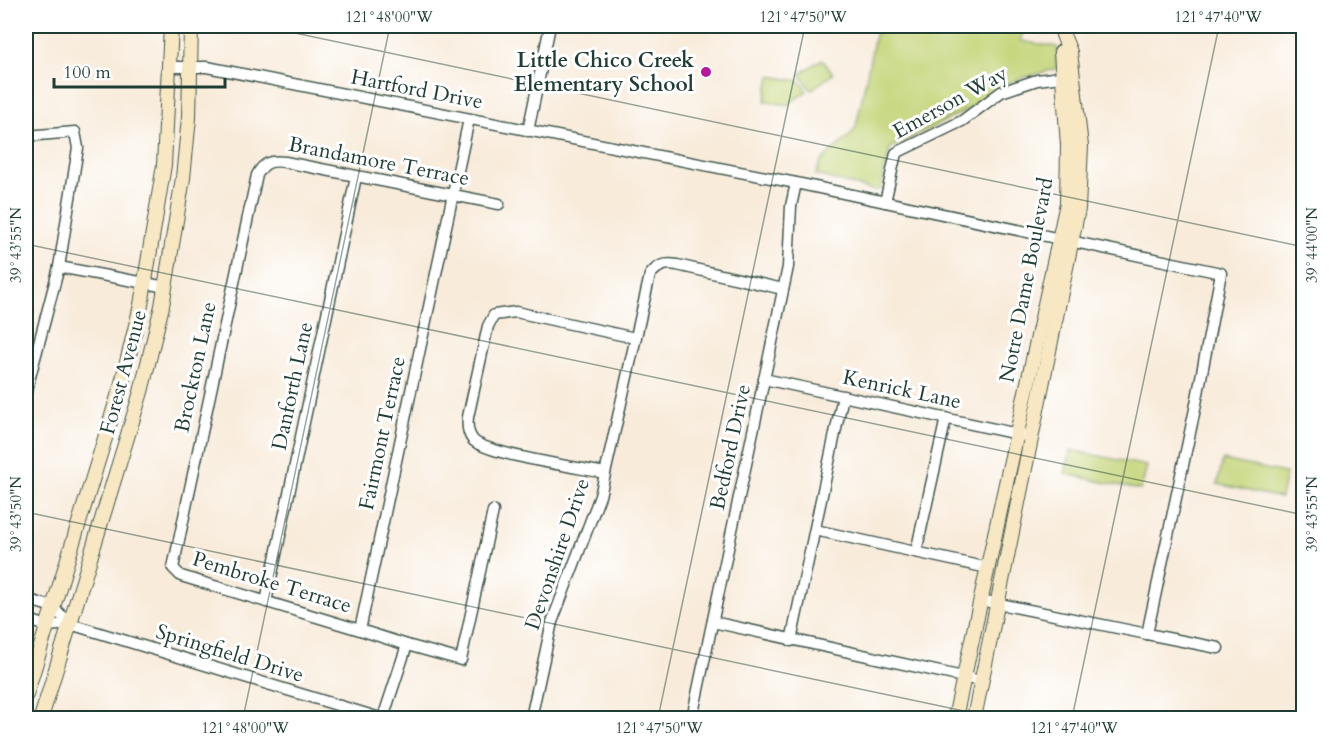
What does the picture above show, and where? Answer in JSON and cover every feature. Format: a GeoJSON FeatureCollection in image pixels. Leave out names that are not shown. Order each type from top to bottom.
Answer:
{"type":"FeatureCollection","features":[{"type":"Feature","properties":{"kind":"street","name":"Forest Avenue"},"geometry":{"type":"LineString","coordinates":[[26,695],[122,382],[146,284],[164,165],[171,26]]}},
{"type":"Feature","properties":{"kind":"street","name":"Forest Avenue"},"geometry":{"type":"LineString","coordinates":[[41,718],[141,392],[166,287],[183,178],[191,67],[191,26]]}},
{"type":"Feature","properties":{"kind":"street"},"geometry":{"type":"LineString","coordinates":[[528,131],[550,26]]}},
{"type":"Feature","properties":{"kind":"street","name":"Hartford Drive"},"geometry":{"type":"LineString","coordinates":[[170,67],[207,67],[796,183],[1221,273],[1195,409],[1147,634]]}},
{"type":"Feature","properties":{"kind":"street","name":"Emerson Way"},"geometry":{"type":"LineString","coordinates":[[885,202],[896,153],[962,121],[1001,92],[1037,80],[1067,76]]}},
{"type":"Feature","properties":{"kind":"street","name":"Notre Dame Boulevard"},"geometry":{"type":"LineString","coordinates":[[974,718],[1031,437],[1065,240],[1068,179],[1067,76]]}},
{"type":"Feature","properties":{"kind":"street","name":"Fairmont Terrace"},"geometry":{"type":"LineString","coordinates":[[360,630],[469,119]]}},
{"type":"Feature","properties":{"kind":"street"},"geometry":{"type":"LineString","coordinates":[[26,136],[75,132],[78,148],[59,267],[26,392]]}},
{"type":"Feature","properties":{"kind":"street","name":"Brandamore Terrace"},"geometry":{"type":"LineString","coordinates":[[257,175],[262,165],[273,161],[499,204]]}},
{"type":"Feature","properties":{"kind":"street","name":"Brockton Lane"},"geometry":{"type":"LineString","coordinates":[[173,568],[173,556],[257,175]]}},
{"type":"Feature","properties":{"kind":"street","name":"Danforth Lane"},"geometry":{"type":"LineString","coordinates":[[266,603],[356,177]]}},
{"type":"Feature","properties":{"kind":"street","name":"Bedford Drive"},"geometry":{"type":"LineString","coordinates":[[692,718],[788,267],[791,206],[796,183]]}},
{"type":"Feature","properties":{"kind":"street","name":"Notre Dame Boulevard"},"geometry":{"type":"LineString","coordinates":[[955,718],[1016,434],[1065,240]]}},
{"type":"Feature","properties":{"kind":"street"},"geometry":{"type":"LineString","coordinates":[[635,338],[650,275],[657,267],[667,264],[783,289]]}},
{"type":"Feature","properties":{"kind":"street"},"geometry":{"type":"LineString","coordinates":[[59,267],[166,287]]}},
{"type":"Feature","properties":{"kind":"street","name":"Devonshire Drive"},"geometry":{"type":"LineString","coordinates":[[531,718],[552,622],[600,496],[635,338],[516,312],[494,315],[488,326],[468,417],[467,430],[472,440],[494,450],[605,473]]}},
{"type":"Feature","properties":{"kind":"street","name":"Kenrick Lane"},"geometry":{"type":"LineString","coordinates":[[765,379],[1031,437]]}},
{"type":"Feature","properties":{"kind":"street"},"geometry":{"type":"LineString","coordinates":[[791,641],[843,396]]}},
{"type":"Feature","properties":{"kind":"street"},"geometry":{"type":"LineString","coordinates":[[916,552],[946,418]]}},
{"type":"Feature","properties":{"kind":"street"},"geometry":{"type":"LineString","coordinates":[[360,630],[461,660],[493,511]]}},
{"type":"Feature","properties":{"kind":"street"},"geometry":{"type":"LineString","coordinates":[[815,530],[988,568]]}},
{"type":"Feature","properties":{"kind":"street","name":"Pembroke Terrace"},"geometry":{"type":"LineString","coordinates":[[173,568],[181,576],[360,630]]}},
{"type":"Feature","properties":{"kind":"street","name":"Springfield Drive"},"geometry":{"type":"LineString","coordinates":[[26,599],[53,608],[70,624]]}},
{"type":"Feature","properties":{"kind":"street"},"geometry":{"type":"LineString","coordinates":[[980,600],[1218,648]]}},
{"type":"Feature","properties":{"kind":"street","name":"Springfield Drive"},"geometry":{"type":"LineString","coordinates":[[26,619],[47,626],[70,624],[381,718]]}},
{"type":"Feature","properties":{"kind":"street"},"geometry":{"type":"LineString","coordinates":[[713,622],[981,681]]}},
{"type":"Feature","properties":{"kind":"street"},"geometry":{"type":"LineString","coordinates":[[381,718],[407,645]]}},
{"type":"Feature","properties":{"kind":"green space"},"geometry":{"type":"Polygon","coordinates":[[[877,26],[1023,26],[1021,41],[1057,47],[1056,69],[1018,79],[999,88],[969,109],[890,148],[881,189],[875,191],[816,175],[822,160],[846,140],[856,127],[877,26]]]}},
{"type":"Feature","properties":{"kind":"green space"},"geometry":{"type":"Polygon","coordinates":[[[822,59],[833,74],[811,90],[800,74],[822,59]]]}},
{"type":"Feature","properties":{"kind":"green space"},"geometry":{"type":"Polygon","coordinates":[[[770,76],[800,81],[807,91],[787,105],[765,101],[770,76]]]}},
{"type":"Feature","properties":{"kind":"green space"},"geometry":{"type":"Polygon","coordinates":[[[1071,450],[1147,466],[1141,490],[1065,474],[1071,450]]]}},
{"type":"Feature","properties":{"kind":"green space"},"geometry":{"type":"Polygon","coordinates":[[[1223,460],[1286,473],[1281,498],[1217,484],[1223,460]]]}},
{"type":"Feature","properties":{"kind":"place","name":"Little Chico Creek Elementary School"},"geometry":{"type":"Point","coordinates":[706,72]}}]}
